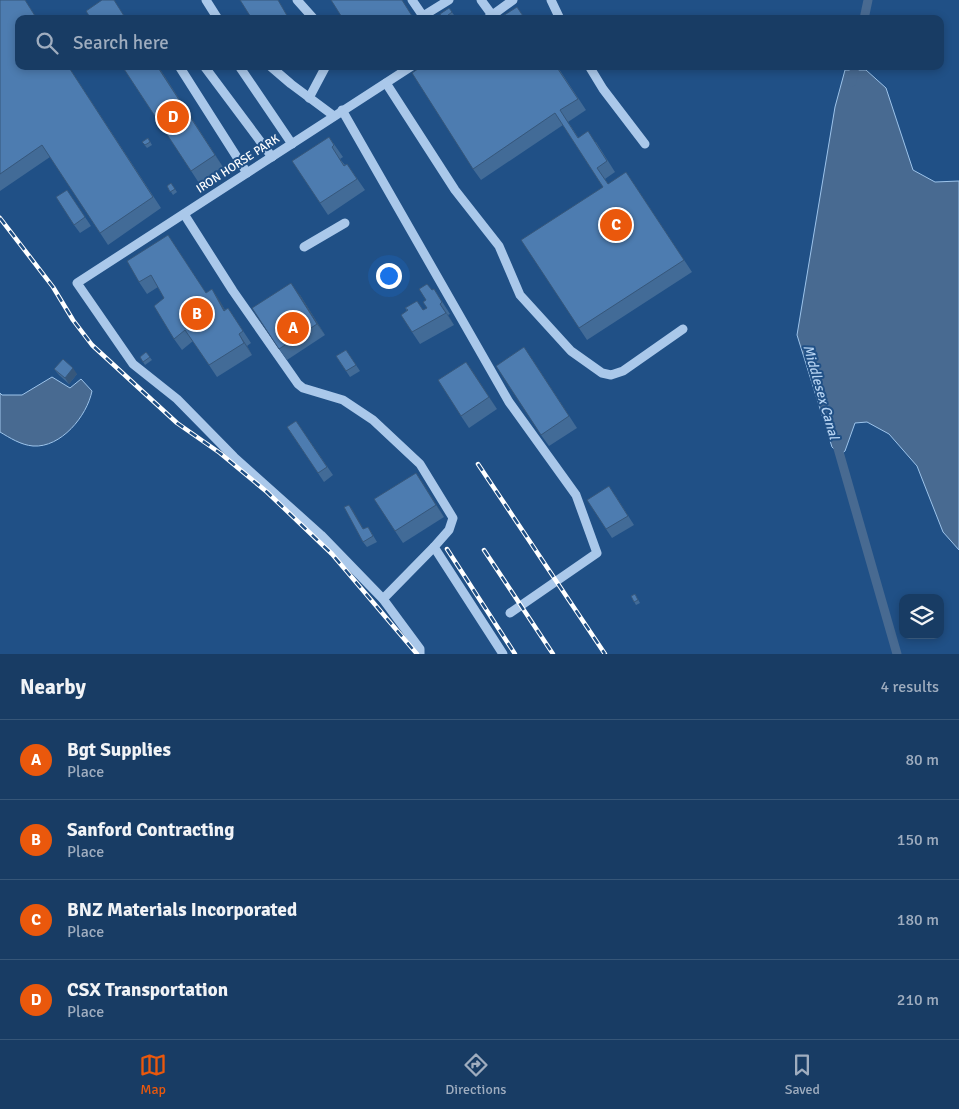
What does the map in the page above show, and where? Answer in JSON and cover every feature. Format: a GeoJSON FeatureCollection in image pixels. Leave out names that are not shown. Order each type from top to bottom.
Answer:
{"type":"FeatureCollection","features":[{"type":"Feature","properties":{"kind":"street"},"geometry":{"type":"LineString","coordinates":[[206,0],[215,15]]}},
{"type":"Feature","properties":{"kind":"street"},"geometry":{"type":"LineString","coordinates":[[297,0],[310,15]]}},
{"type":"Feature","properties":{"kind":"street"},"geometry":{"type":"LineString","coordinates":[[412,0],[422,15]]}},
{"type":"Feature","properties":{"kind":"street"},"geometry":{"type":"LineString","coordinates":[[425,15],[449,0]]}},
{"type":"Feature","properties":{"kind":"street"},"geometry":{"type":"LineString","coordinates":[[481,0],[489,15]]}},
{"type":"Feature","properties":{"kind":"street"},"geometry":{"type":"LineString","coordinates":[[551,0],[558,15]]}},
{"type":"Feature","properties":{"kind":"street"},"geometry":{"type":"LineString","coordinates":[[492,15],[508,2]]}},
{"type":"Feature","properties":{"kind":"street"},"geometry":{"type":"LineString","coordinates":[[182,70],[247,173]]}},
{"type":"Feature","properties":{"kind":"street"},"geometry":{"type":"LineString","coordinates":[[207,70],[272,157]]}},
{"type":"Feature","properties":{"kind":"street"},"geometry":{"type":"LineString","coordinates":[[243,70],[292,144]]}},
{"type":"Feature","properties":{"kind":"street"},"geometry":{"type":"LineString","coordinates":[[275,70],[334,116]]}},
{"type":"Feature","properties":{"kind":"street"},"geometry":{"type":"LineString","coordinates":[[309,98],[324,70]]}},
{"type":"Feature","properties":{"kind":"street","name":"IRON HORSE PARK"},"geometry":{"type":"LineString","coordinates":[[383,600],[321,535],[234,457],[176,398],[133,364],[77,283],[406,70]]}},
{"type":"Feature","properties":{"kind":"street"},"geometry":{"type":"LineString","coordinates":[[591,70],[603,89],[645,144]]}},
{"type":"Feature","properties":{"kind":"street"},"geometry":{"type":"LineString","coordinates":[[386,83],[455,190],[499,246],[520,295],[571,351],[602,372],[611,375],[623,371],[683,329]]}},
{"type":"Feature","properties":{"kind":"street"},"geometry":{"type":"LineString","coordinates":[[342,110],[509,402],[576,496],[597,553],[510,613]]}},
{"type":"Feature","properties":{"kind":"street"},"geometry":{"type":"LineString","coordinates":[[184,214],[233,291],[298,384],[309,390],[343,400],[373,420],[420,464],[453,518],[449,530],[383,600],[420,649],[420,654]]}},
{"type":"Feature","properties":{"kind":"street"},"geometry":{"type":"LineString","coordinates":[[304,247],[345,223]]}},
{"type":"Feature","properties":{"kind":"street"},"geometry":{"type":"LineString","coordinates":[[434,547],[504,654]]}},
{"type":"Feature","properties":{"kind":"water"},"geometry":{"type":"Polygon","coordinates":[[[845,70],[866,70],[886,88],[913,170],[935,182],[959,181],[959,550],[943,532],[917,466],[889,434],[867,422],[855,423],[845,451],[840,455],[832,447],[797,335],[835,107],[845,70]]]}},
{"type":"Feature","properties":{"kind":"water"},"geometry":{"type":"Polygon","coordinates":[[[52,377],[70,388],[81,379],[92,391],[85,410],[71,429],[53,442],[33,446],[20,443],[0,432],[0,393],[2,395],[22,395],[52,377]]]}},
{"type":"Feature","properties":{"kind":"building"},"geometry":{"type":"Polygon","coordinates":[[[0,0],[25,0],[34,15],[15,15],[15,70],[71,70],[153,197],[100,233],[42,145],[0,174],[0,0]]]}},
{"type":"Feature","properties":{"kind":"building"},"geometry":{"type":"Polygon","coordinates":[[[102,0],[114,0],[123,15],[88,15],[86,11],[102,0]]]}},
{"type":"Feature","properties":{"kind":"building"},"geometry":{"type":"Polygon","coordinates":[[[240,0],[278,0],[287,15],[249,15],[240,0]]]}},
{"type":"Feature","properties":{"kind":"building"},"geometry":{"type":"Polygon","coordinates":[[[331,0],[402,0],[411,15],[340,15],[331,0]]]}},
{"type":"Feature","properties":{"kind":"building"},"geometry":{"type":"Polygon","coordinates":[[[517,7],[522,15],[504,15],[517,7]]]}},
{"type":"Feature","properties":{"kind":"building"},"geometry":{"type":"Polygon","coordinates":[[[449,8],[452,12],[448,15],[440,14],[449,8]]]}},
{"type":"Feature","properties":{"kind":"building"},"geometry":{"type":"Polygon","coordinates":[[[125,70],[160,70],[215,155],[191,171],[125,70]]]}},
{"type":"Feature","properties":{"kind":"building"},"geometry":{"type":"Polygon","coordinates":[[[416,70],[559,70],[578,99],[560,110],[578,138],[588,131],[607,161],[597,168],[608,184],[626,172],[684,260],[579,328],[521,240],[603,187],[555,113],[473,169],[412,73],[416,70]]]}},
{"type":"Feature","properties":{"kind":"building"},"geometry":{"type":"Polygon","coordinates":[[[329,137],[334,145],[332,147],[344,166],[347,164],[357,179],[320,203],[292,161],[329,137]]]}},
{"type":"Feature","properties":{"kind":"building"},"geometry":{"type":"Polygon","coordinates":[[[148,138],[150,142],[145,145],[142,142],[148,138]]]}},
{"type":"Feature","properties":{"kind":"building"},"geometry":{"type":"Polygon","coordinates":[[[171,183],[175,189],[170,192],[167,186],[171,183]]]}},
{"type":"Feature","properties":{"kind":"building"},"geometry":{"type":"Polygon","coordinates":[[[67,190],[85,217],[74,225],[56,197],[67,190]]]}},
{"type":"Feature","properties":{"kind":"building"},"geometry":{"type":"Polygon","coordinates":[[[168,235],[206,293],[212,289],[224,311],[228,308],[243,331],[239,334],[244,343],[209,365],[185,330],[174,339],[154,306],[164,298],[151,275],[139,282],[127,261],[168,235]]]}},
{"type":"Feature","properties":{"kind":"building"},"geometry":{"type":"Polygon","coordinates":[[[291,283],[317,324],[279,349],[252,308],[291,283]]]}},
{"type":"Feature","properties":{"kind":"building"},"geometry":{"type":"Polygon","coordinates":[[[427,284],[432,290],[434,289],[446,313],[412,332],[401,315],[408,310],[405,308],[417,301],[423,310],[427,308],[423,302],[426,300],[419,289],[427,284]]]}},
{"type":"Feature","properties":{"kind":"building"},"geometry":{"type":"Polygon","coordinates":[[[524,347],[569,416],[541,435],[496,366],[524,347]]]}},
{"type":"Feature","properties":{"kind":"building"},"geometry":{"type":"Polygon","coordinates":[[[346,350],[356,365],[346,371],[336,356],[346,350]]]}},
{"type":"Feature","properties":{"kind":"building"},"geometry":{"type":"Polygon","coordinates":[[[146,352],[150,357],[143,362],[140,357],[146,352]]]}},
{"type":"Feature","properties":{"kind":"building"},"geometry":{"type":"Polygon","coordinates":[[[63,359],[73,368],[65,378],[54,369],[63,359]]]}},
{"type":"Feature","properties":{"kind":"building"},"geometry":{"type":"Polygon","coordinates":[[[466,362],[489,397],[461,416],[438,380],[466,362]]]}},
{"type":"Feature","properties":{"kind":"building"},"geometry":{"type":"Polygon","coordinates":[[[296,421],[327,467],[318,473],[287,427],[296,421]]]}},
{"type":"Feature","properties":{"kind":"building"},"geometry":{"type":"Polygon","coordinates":[[[416,473],[436,505],[395,531],[374,499],[416,473]]]}},
{"type":"Feature","properties":{"kind":"building"},"geometry":{"type":"Polygon","coordinates":[[[609,486],[628,516],[606,529],[587,500],[609,486]]]}},
{"type":"Feature","properties":{"kind":"building"},"geometry":{"type":"Polygon","coordinates":[[[349,505],[363,529],[368,527],[373,536],[363,542],[344,507],[349,505]]]}},
{"type":"Feature","properties":{"kind":"building"},"geometry":{"type":"Polygon","coordinates":[[[635,594],[638,600],[634,602],[631,596],[635,594]]]}},
{"type":"Feature","properties":{"kind":"waterway","name":"Middlesex Canal"},"geometry":{"type":"LineString","coordinates":[[865,15],[868,0]]}},
{"type":"Feature","properties":{"kind":"waterway","name":"Middlesex Canal"},"geometry":{"type":"LineString","coordinates":[[852,82],[854,70]]}},
{"type":"Feature","properties":{"kind":"waterway","name":"Middlesex Canal"},"geometry":{"type":"LineString","coordinates":[[837,445],[897,654]]}},
{"type":"Feature","properties":{"kind":"railway"},"geometry":{"type":"LineString","coordinates":[[0,218],[53,287],[73,320],[92,345],[177,423],[220,453],[267,492],[332,554],[417,654]]}},
{"type":"Feature","properties":{"kind":"railway"},"geometry":{"type":"LineString","coordinates":[[478,464],[605,654]]}},
{"type":"Feature","properties":{"kind":"railway"},"geometry":{"type":"LineString","coordinates":[[447,549],[515,654]]}},
{"type":"Feature","properties":{"kind":"railway"},"geometry":{"type":"LineString","coordinates":[[484,550],[553,654]]}},
{"type":"Feature","properties":{"kind":"place","name":"CSX Transportation"},"geometry":{"type":"Point","coordinates":[173,117]}},
{"type":"Feature","properties":{"kind":"place","name":"BNZ Materials Incorporated"},"geometry":{"type":"Point","coordinates":[616,225]}},
{"type":"Feature","properties":{"kind":"place","name":"Sanford Contracting"},"geometry":{"type":"Point","coordinates":[197,314]}},
{"type":"Feature","properties":{"kind":"place","name":"Bgt Supplies"},"geometry":{"type":"Point","coordinates":[293,328]}}]}
